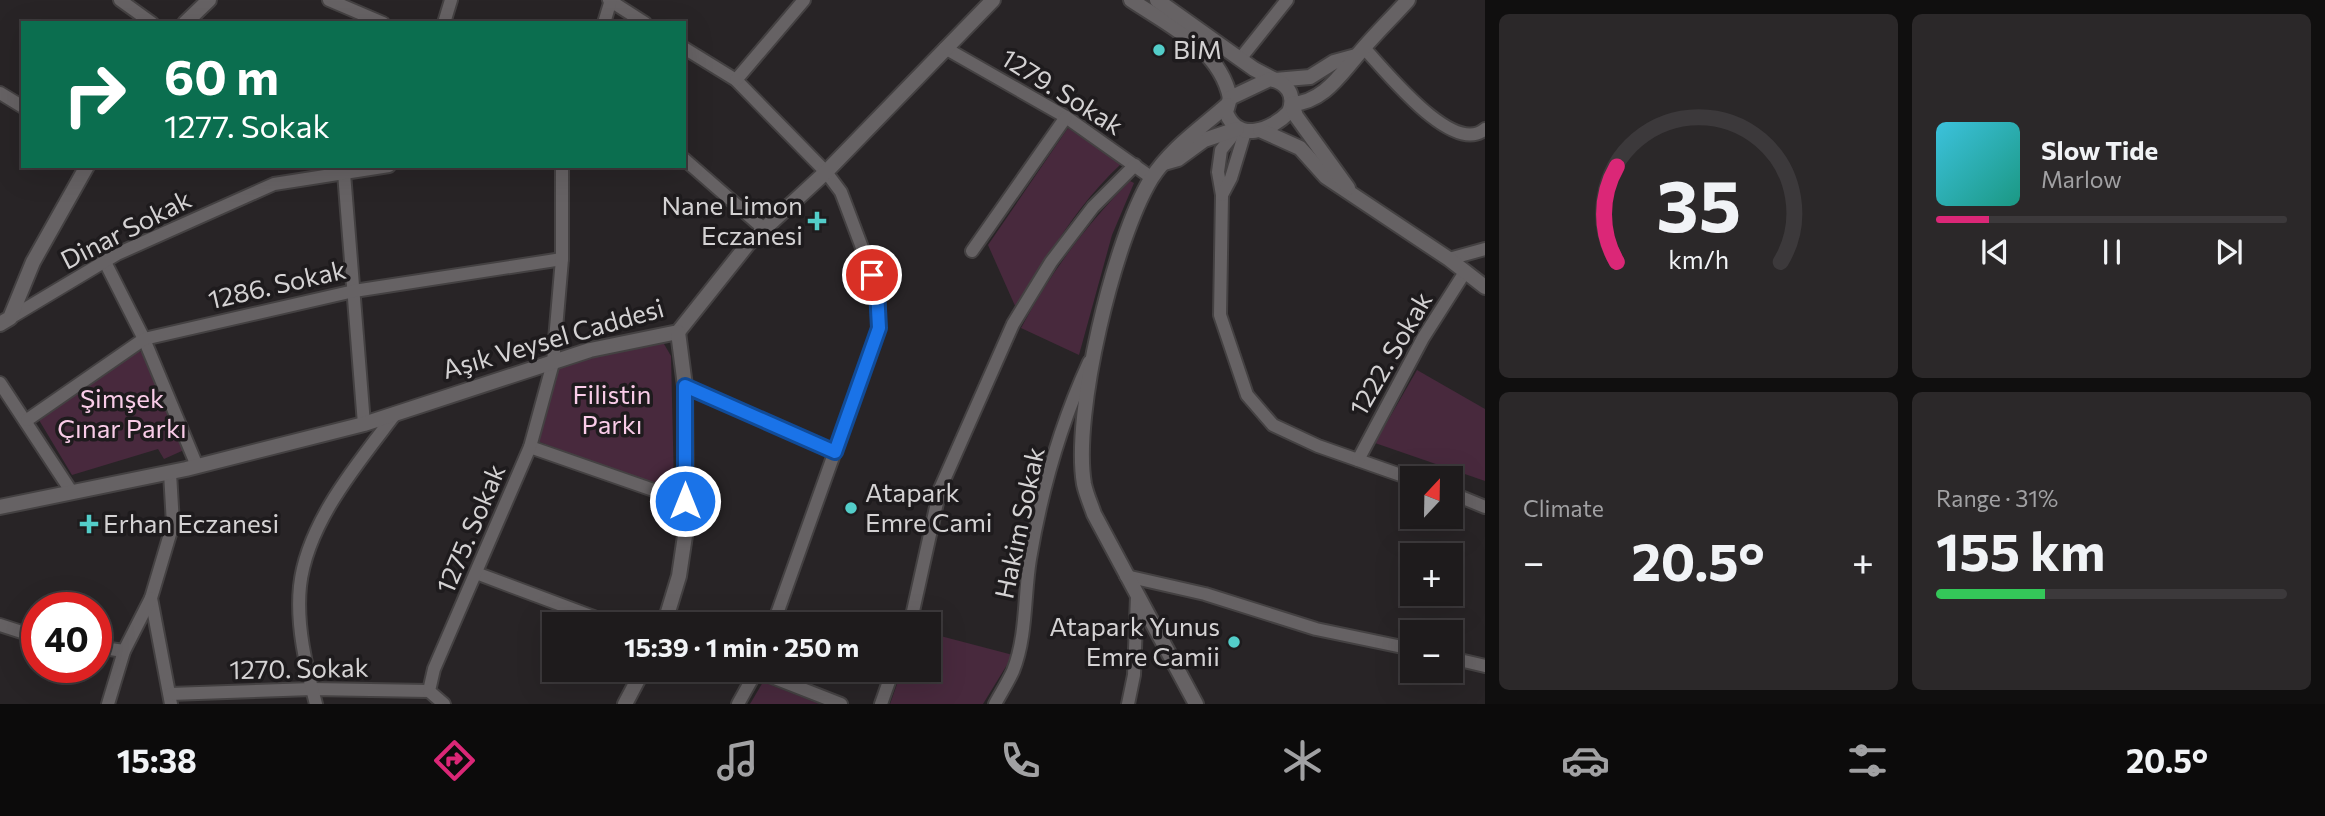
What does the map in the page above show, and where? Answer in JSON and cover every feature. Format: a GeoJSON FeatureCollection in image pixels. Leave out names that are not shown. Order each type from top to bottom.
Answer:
{"type":"FeatureCollection","features":[{"type":"Feature","properties":{"kind":"street"},"geometry":{"type":"LineString","coordinates":[[120,0],[149,21]]}},
{"type":"Feature","properties":{"kind":"street"},"geometry":{"type":"LineString","coordinates":[[187,21],[209,0]]}},
{"type":"Feature","properties":{"kind":"street"},"geometry":{"type":"LineString","coordinates":[[329,0],[378,21]]}},
{"type":"Feature","properties":{"kind":"street"},"geometry":{"type":"LineString","coordinates":[[445,21],[452,0]]}},
{"type":"Feature","properties":{"kind":"street"},"geometry":{"type":"LineString","coordinates":[[605,21],[610,0],[642,21]]}},
{"type":"Feature","properties":{"kind":"street"},"geometry":{"type":"LineString","coordinates":[[736,80],[804,0]]}},
{"type":"Feature","properties":{"kind":"street","name":"Aşık Veysel Caddesi"},"geometry":{"type":"LineString","coordinates":[[0,507],[170,473],[364,424],[590,350],[678,332],[748,244],[826,172],[993,0]]}},
{"type":"Feature","properties":{"kind":"street"},"geometry":{"type":"LineString","coordinates":[[1131,0],[1215,60],[1226,78],[1228,120],[1247,130],[1300,148],[1326,177],[1449,259],[1485,287]]}},
{"type":"Feature","properties":{"kind":"street"},"geometry":{"type":"LineString","coordinates":[[1157,0],[1240,59],[1283,83],[1290,92],[1296,116],[1350,193]]}},
{"type":"Feature","properties":{"kind":"street"},"geometry":{"type":"LineString","coordinates":[[1240,59],[1287,0]]}},
{"type":"Feature","properties":{"kind":"street"},"geometry":{"type":"LineString","coordinates":[[1164,163],[1178,159],[1203,140],[1282,119],[1292,104],[1312,99],[1340,79],[1360,52],[1408,0]]}},
{"type":"Feature","properties":{"kind":"street","name":"1279. Sokak"},"geometry":{"type":"LineString","coordinates":[[945,48],[1066,117],[1152,178]]}},
{"type":"Feature","properties":{"kind":"street"},"geometry":{"type":"LineString","coordinates":[[686,49],[736,80],[826,172],[841,192],[877,290],[879,328],[779,612]]}},
{"type":"Feature","properties":{"kind":"street"},"geometry":{"type":"LineString","coordinates":[[1196,704],[1094,514],[1084,484],[1082,441],[1094,352],[1132,213],[1172,150],[1228,102],[1262,81],[1310,76],[1334,62],[1360,52]]}},
{"type":"Feature","properties":{"kind":"street"},"geometry":{"type":"LineString","coordinates":[[1360,52],[1438,124],[1461,135],[1485,129]]}},
{"type":"Feature","properties":{"kind":"street"},"geometry":{"type":"LineString","coordinates":[[0,93],[21,106]]}},
{"type":"Feature","properties":{"kind":"street"},"geometry":{"type":"LineString","coordinates":[[972,251],[1066,117]]}},
{"type":"Feature","properties":{"kind":"street"},"geometry":{"type":"LineString","coordinates":[[1247,130],[1221,150],[1218,172],[1222,195],[1220,315],[1247,396],[1273,425],[1400,475]]}},
{"type":"Feature","properties":{"kind":"street"},"geometry":{"type":"LineString","coordinates":[[686,161],[764,229]]}},
{"type":"Feature","properties":{"kind":"street"},"geometry":{"type":"LineString","coordinates":[[912,612],[940,489],[1013,324],[1051,262],[1093,207],[1135,165]]}},
{"type":"Feature","properties":{"kind":"street"},"geometry":{"type":"LineString","coordinates":[[5,321],[33,262],[86,168]]}},
{"type":"Feature","properties":{"kind":"street"},"geometry":{"type":"LineString","coordinates":[[335,168],[344,173],[364,424]]}},
{"type":"Feature","properties":{"kind":"street","name":"Dinar Sokak"},"geometry":{"type":"LineString","coordinates":[[5,321],[105,262],[274,184],[377,168]]}},
{"type":"Feature","properties":{"kind":"street","name":"1275. Sokak"},"geometry":{"type":"LineString","coordinates":[[429,691],[434,669],[530,447],[553,363],[562,258],[562,168]]}},
{"type":"Feature","properties":{"kind":"street"},"geometry":{"type":"LineString","coordinates":[[1449,259],[1485,249]]}},
{"type":"Feature","properties":{"kind":"street","name":"1286. Sokak"},"geometry":{"type":"LineString","coordinates":[[27,420],[144,339],[354,291],[562,258]]}},
{"type":"Feature","properties":{"kind":"street"},"geometry":{"type":"LineString","coordinates":[[105,262],[144,339],[197,466]]}},
{"type":"Feature","properties":{"kind":"street","name":"1222. Sokak"},"geometry":{"type":"LineString","coordinates":[[1358,460],[1423,338],[1465,272]]}},
{"type":"Feature","properties":{"kind":"street"},"geometry":{"type":"LineString","coordinates":[[668,612],[679,576],[686,529],[685,386],[678,332]]}},
{"type":"Feature","properties":{"kind":"street","name":"Hakim Sokak"},"geometry":{"type":"LineString","coordinates":[[995,704],[1014,670],[1022,630],[1030,558],[1045,496],[1073,397],[1094,352]]}},
{"type":"Feature","properties":{"kind":"street"},"geometry":{"type":"LineString","coordinates":[[0,383],[27,420],[71,491]]}},
{"type":"Feature","properties":{"kind":"street"},"geometry":{"type":"LineString","coordinates":[[685,386],[835,452]]}},
{"type":"Feature","properties":{"kind":"street"},"geometry":{"type":"LineString","coordinates":[[316,704],[299,620],[300,585],[311,545],[326,514],[396,413]]}},
{"type":"Feature","properties":{"kind":"street"},"geometry":{"type":"LineString","coordinates":[[530,447],[685,501]]}},
{"type":"Feature","properties":{"kind":"street"},"geometry":{"type":"LineString","coordinates":[[108,704],[124,651],[151,598],[173,524],[170,473]]}},
{"type":"Feature","properties":{"kind":"street"},"geometry":{"type":"LineString","coordinates":[[1463,498],[1485,508]]}},
{"type":"Feature","properties":{"kind":"street"},"geometry":{"type":"LineString","coordinates":[[476,573],[580,612]]}},
{"type":"Feature","properties":{"kind":"street"},"geometry":{"type":"LineString","coordinates":[[1126,576],[1192,591],[1316,629],[1400,646]]}},
{"type":"Feature","properties":{"kind":"street"},"geometry":{"type":"LineString","coordinates":[[1128,704],[1134,676],[1137,596]]}},
{"type":"Feature","properties":{"kind":"street"},"geometry":{"type":"LineString","coordinates":[[151,598],[170,699]]}},
{"type":"Feature","properties":{"kind":"street"},"geometry":{"type":"LineString","coordinates":[[0,625],[21,632]]}},
{"type":"Feature","properties":{"kind":"street"},"geometry":{"type":"LineString","coordinates":[[112,649],[124,651]]}},
{"type":"Feature","properties":{"kind":"street"},"geometry":{"type":"LineString","coordinates":[[1463,661],[1485,666]]}},
{"type":"Feature","properties":{"kind":"street"},"geometry":{"type":"LineString","coordinates":[[625,704],[637,682]]}},
{"type":"Feature","properties":{"kind":"street"},"geometry":{"type":"LineString","coordinates":[[738,704],[750,682]]}},
{"type":"Feature","properties":{"kind":"street"},"geometry":{"type":"LineString","coordinates":[[784,682],[841,704]]}},
{"type":"Feature","properties":{"kind":"street"},"geometry":{"type":"LineString","coordinates":[[881,704],[889,682]]}},
{"type":"Feature","properties":{"kind":"street","name":"1270. Sokak"},"geometry":{"type":"LineString","coordinates":[[170,699],[312,689],[429,691]]}},
{"type":"Feature","properties":{"kind":"street"},"geometry":{"type":"LineString","coordinates":[[429,691],[444,704]]}},
{"type":"Feature","properties":{"kind":"green space"},"geometry":{"type":"Polygon","coordinates":[[[1068,128],[1121,164],[1076,215],[1016,308],[988,245],[1068,128]]]}},
{"type":"Feature","properties":{"kind":"green space"},"geometry":{"type":"Polygon","coordinates":[[[1130,181],[1134,183],[1112,235],[1079,355],[1021,328],[1070,250],[1130,181]]]}},
{"type":"Feature","properties":{"kind":"green space","name":"Filistin Parkı"},"geometry":{"type":"Polygon","coordinates":[[[641,344],[664,344],[671,356],[674,486],[670,491],[537,441],[557,369],[581,359],[641,344]]]}},
{"type":"Feature","properties":{"kind":"green space","name":"Şimşek Çınar Parkı"},"geometry":{"type":"Polygon","coordinates":[[[137,351],[144,352],[184,450],[164,459],[158,449],[72,475],[39,420],[137,351]]]}},
{"type":"Feature","properties":{"kind":"green space"},"geometry":{"type":"Polygon","coordinates":[[[1417,370],[1485,409],[1485,481],[1463,473],[1463,466],[1442,466],[1375,443],[1417,370]]]}},
{"type":"Feature","properties":{"kind":"green space"},"geometry":{"type":"Polygon","coordinates":[[[941,636],[1013,655],[983,704],[890,704],[898,682],[941,682],[941,636]]]}},
{"type":"Feature","properties":{"kind":"green space"},"geometry":{"type":"Polygon","coordinates":[[[763,682],[820,704],[750,704],[763,682]]]}},
{"type":"Feature","properties":{"kind":"place","name":"BİM"},"geometry":{"type":"Point","coordinates":[1159,50]}},
{"type":"Feature","properties":{"kind":"place","name":"Nane Limon Eczanesi"},"geometry":{"type":"Point","coordinates":[817,221]}},
{"type":"Feature","properties":{"kind":"place","name":"Atapark Emre Cami"},"geometry":{"type":"Point","coordinates":[851,508]}},
{"type":"Feature","properties":{"kind":"place","name":"Erhan Eczanesi"},"geometry":{"type":"Point","coordinates":[89,524]}},
{"type":"Feature","properties":{"kind":"place","name":"Atapark Yunus Emre Camii"},"geometry":{"type":"Point","coordinates":[1234,642]}},
{"type":"Feature","properties":{"kind":"route"},"geometry":{"type":"LineString","coordinates":[[685,501],[685,386],[835,452],[879,328],[877,290],[872,275]]}}]}
